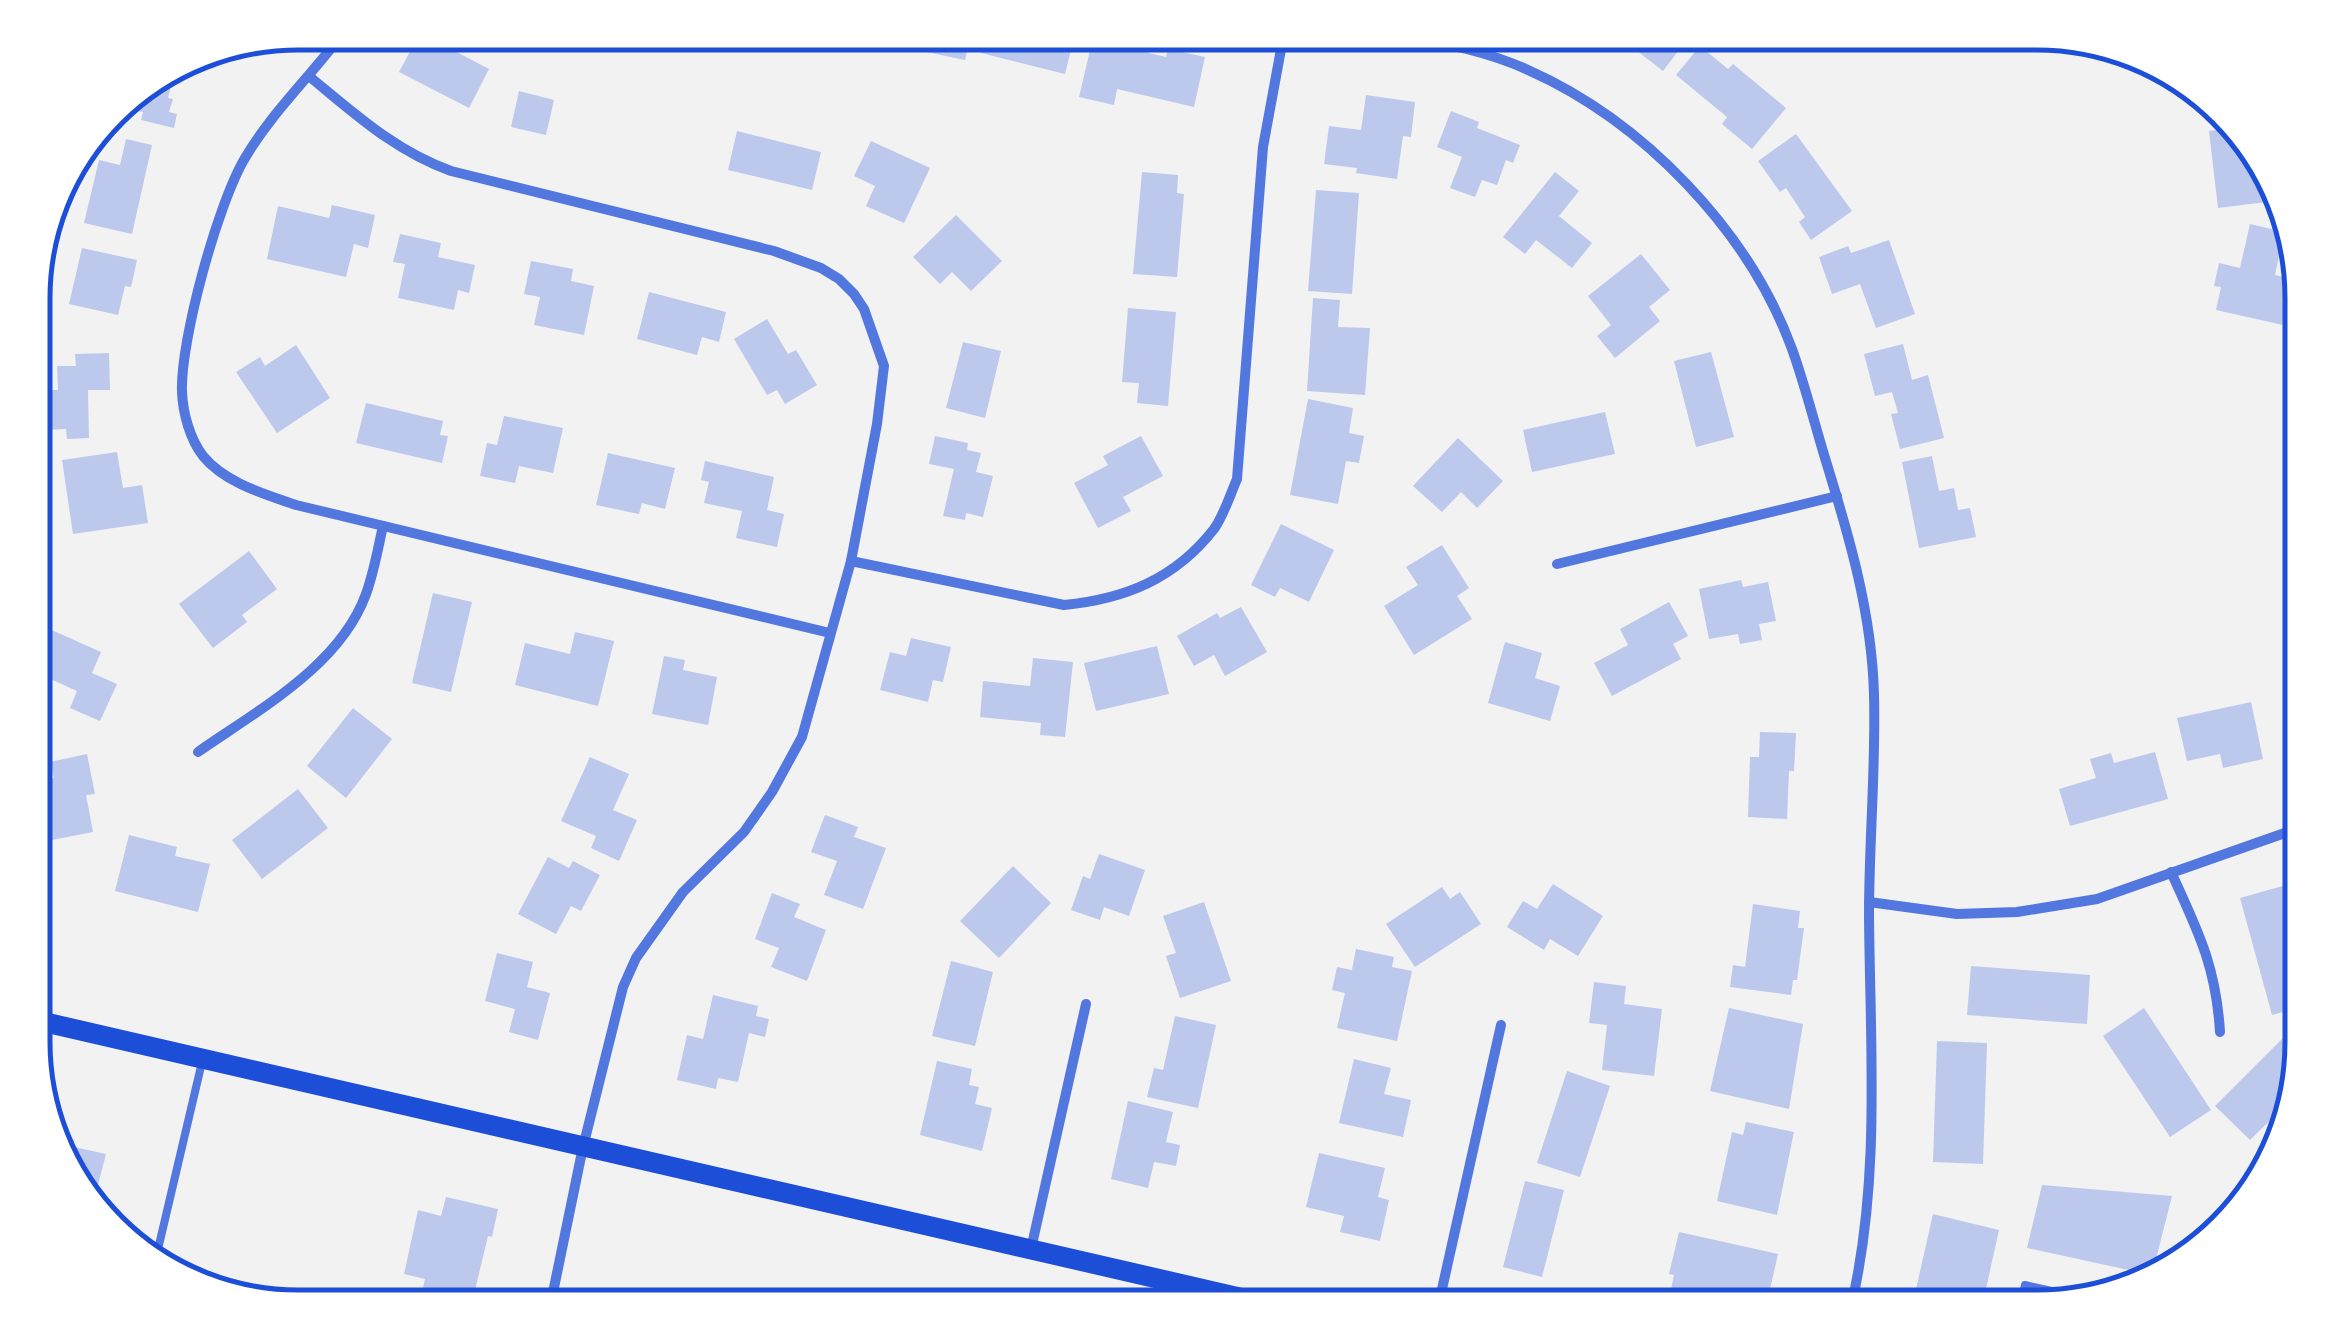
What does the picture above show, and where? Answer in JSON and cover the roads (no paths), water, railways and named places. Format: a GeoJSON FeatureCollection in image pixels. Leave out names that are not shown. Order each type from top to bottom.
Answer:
{"type":"FeatureCollection","features":[{"type":"Feature","properties":{"kind":"main road"},"geometry":{"type":"LineString","coordinates":[[50,1024],[1204,1289]]}},
{"type":"Feature","properties":{"kind":"street"},"geometry":{"type":"LineString","coordinates":[[851,561],[1064,605],[1097,602],[1135,592],[1177,566],[1216,527],[1237,479],[1263,148],[1281,50]]}},
{"type":"Feature","properties":{"kind":"street"},"geometry":{"type":"LineString","coordinates":[[1470,50],[1526,68],[1606,112],[1667,164],[1718,218],[1771,302],[1792,348],[1858,574],[1868,625],[1874,694],[1868,1213],[1854,1289]]}},
{"type":"Feature","properties":{"kind":"street"},"geometry":{"type":"LineString","coordinates":[[329,51],[273,115],[243,161],[220,213],[186,348],[182,394],[192,439],[205,459],[224,475],[296,505],[830,633]]}},
{"type":"Feature","properties":{"kind":"street"},"geometry":{"type":"LineString","coordinates":[[310,77],[380,135],[416,158],[451,171],[774,251],[821,268],[839,278],[864,310],[884,366],[878,424],[851,561],[802,737],[772,792],[744,832],[683,892],[636,958],[623,987],[583,1147],[554,1290]]}},
{"type":"Feature","properties":{"kind":"street"},"geometry":{"type":"LineString","coordinates":[[1558,564],[1837,496]]}},
{"type":"Feature","properties":{"kind":"street"},"geometry":{"type":"LineString","coordinates":[[198,752],[297,681],[344,633],[366,594],[383,526]]}},
{"type":"Feature","properties":{"kind":"street"},"geometry":{"type":"LineString","coordinates":[[1870,902],[1957,914],[2017,912],[2097,899],[2284,833]]}},
{"type":"Feature","properties":{"kind":"street"},"geometry":{"type":"LineString","coordinates":[[2171,872],[2208,954],[2218,996],[2220,1032]]}},
{"type":"Feature","properties":{"kind":"street"},"geometry":{"type":"LineString","coordinates":[[1031,1250],[1086,1004]]}},
{"type":"Feature","properties":{"kind":"street"},"geometry":{"type":"LineString","coordinates":[[1442,1289],[1501,1025]]}},
{"type":"Feature","properties":{"kind":"lane"},"geometry":{"type":"LineString","coordinates":[[159,1247],[203,1060]]}}]}
